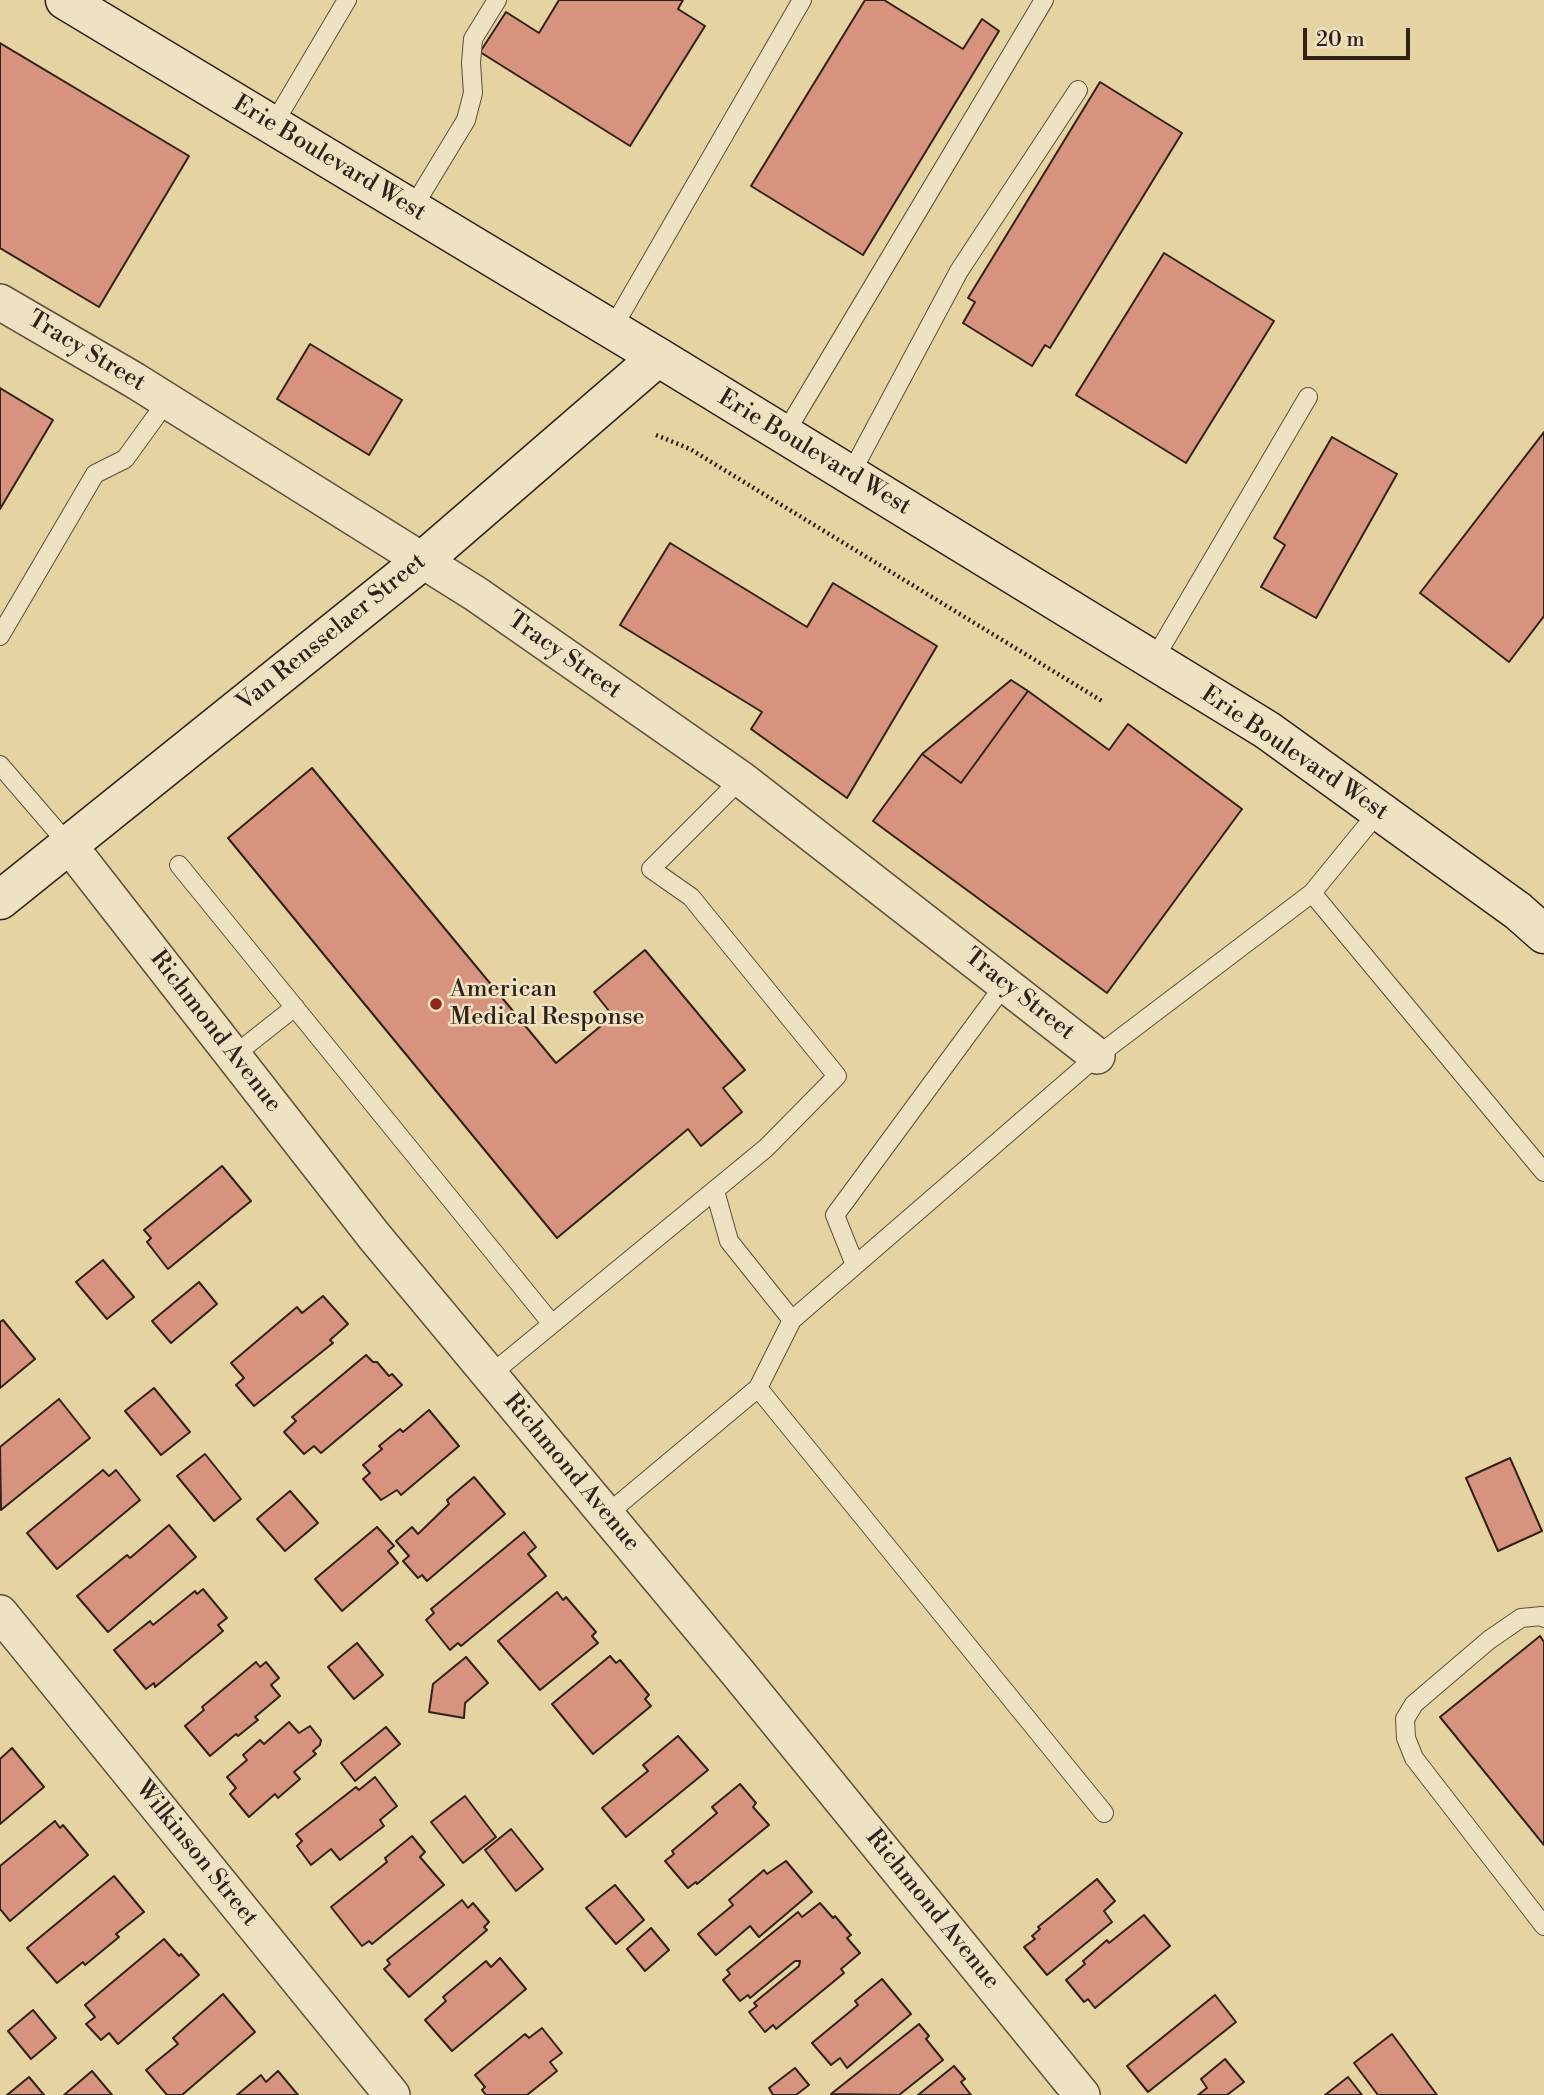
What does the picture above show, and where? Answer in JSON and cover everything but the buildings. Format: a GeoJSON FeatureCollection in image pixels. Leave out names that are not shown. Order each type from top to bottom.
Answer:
{"type":"FeatureCollection","features":[{"type":"Feature","properties":{"kind":"main road","name":"Erie Boulevard West"},"geometry":{"type":"LineString","coordinates":[[65,0],[612,329],[1266,730],[1518,911],[1544,934]]}},
{"type":"Feature","properties":{"kind":"main road","name":"Van Rensselaer Street"},"geometry":{"type":"LineString","coordinates":[[0,900],[422,561],[658,357]]}},
{"type":"Feature","properties":{"kind":"street","name":"Tracy Street"},"geometry":{"type":"LineString","coordinates":[[0,302],[167,401],[476,594],[741,779],[1097,1056]]}},
{"type":"Feature","properties":{"kind":"street","name":"Richmond Avenue"},"geometry":{"type":"LineString","coordinates":[[68,844],[374,1236],[1082,2095]]}},
{"type":"Feature","properties":{"kind":"street","name":"Wilkinson Street"},"geometry":{"type":"LineString","coordinates":[[0,1613],[392,2095]]}},
{"type":"Feature","properties":{"kind":"lane"},"geometry":{"type":"LineString","coordinates":[[273,125],[347,0]]}},
{"type":"Feature","properties":{"kind":"lane"},"geometry":{"type":"LineString","coordinates":[[412,209],[467,120],[473,93],[473,39],[497,0]]}},
{"type":"Feature","properties":{"kind":"lane"},"geometry":{"type":"LineString","coordinates":[[612,329],[802,0]]}},
{"type":"Feature","properties":{"kind":"lane"},"geometry":{"type":"LineString","coordinates":[[783,435],[1044,0]]}},
{"type":"Feature","properties":{"kind":"lane"},"geometry":{"type":"LineString","coordinates":[[850,475],[959,271],[1077,90]]}},
{"type":"Feature","properties":{"kind":"lane"},"geometry":{"type":"LineString","coordinates":[[1153,661],[1308,397]]}},
{"type":"Feature","properties":{"kind":"lane"},"geometry":{"type":"LineString","coordinates":[[0,636],[94,474],[125,459],[167,401]]}},
{"type":"Feature","properties":{"kind":"lane"},"geometry":{"type":"LineString","coordinates":[[0,765],[68,844]]}},
{"type":"Feature","properties":{"kind":"lane"},"geometry":{"type":"LineString","coordinates":[[490,1375],[766,1148],[837,1076],[691,897],[651,869],[741,779]]}},
{"type":"Feature","properties":{"kind":"lane"},"geometry":{"type":"LineString","coordinates":[[606,1515],[758,1388],[792,1320],[1097,1056],[1312,893],[1379,811]]}},
{"type":"Feature","properties":{"kind":"lane"},"geometry":{"type":"LineString","coordinates":[[179,865],[552,1324]]}},
{"type":"Feature","properties":{"kind":"lane"},"geometry":{"type":"LineString","coordinates":[[1312,893],[1544,1172]]}},
{"type":"Feature","properties":{"kind":"lane"},"geometry":{"type":"LineString","coordinates":[[855,1265],[835,1215],[1005,984]]}},
{"type":"Feature","properties":{"kind":"lane"},"geometry":{"type":"LineString","coordinates":[[233,1056],[295,1007]]}},
{"type":"Feature","properties":{"kind":"lane"},"geometry":{"type":"LineString","coordinates":[[715,1191],[729,1241],[792,1320]]}},
{"type":"Feature","properties":{"kind":"lane"},"geometry":{"type":"LineString","coordinates":[[758,1388],[1104,1813]]}},
{"type":"Feature","properties":{"kind":"lane"},"geometry":{"type":"LineString","coordinates":[[1544,1618],[1521,1618],[1489,1640],[1414,1704],[1405,1719],[1406,1738],[1414,1758],[1544,1926]]}},
{"type":"Feature","properties":{"kind":"path"},"geometry":{"type":"LineString","coordinates":[[656,435],[690,449],[1102,701]]}},
{"type":"Feature","properties":{"kind":"place","name":"American Medical Response"},"geometry":{"type":"Point","coordinates":[436,1004]}}]}
